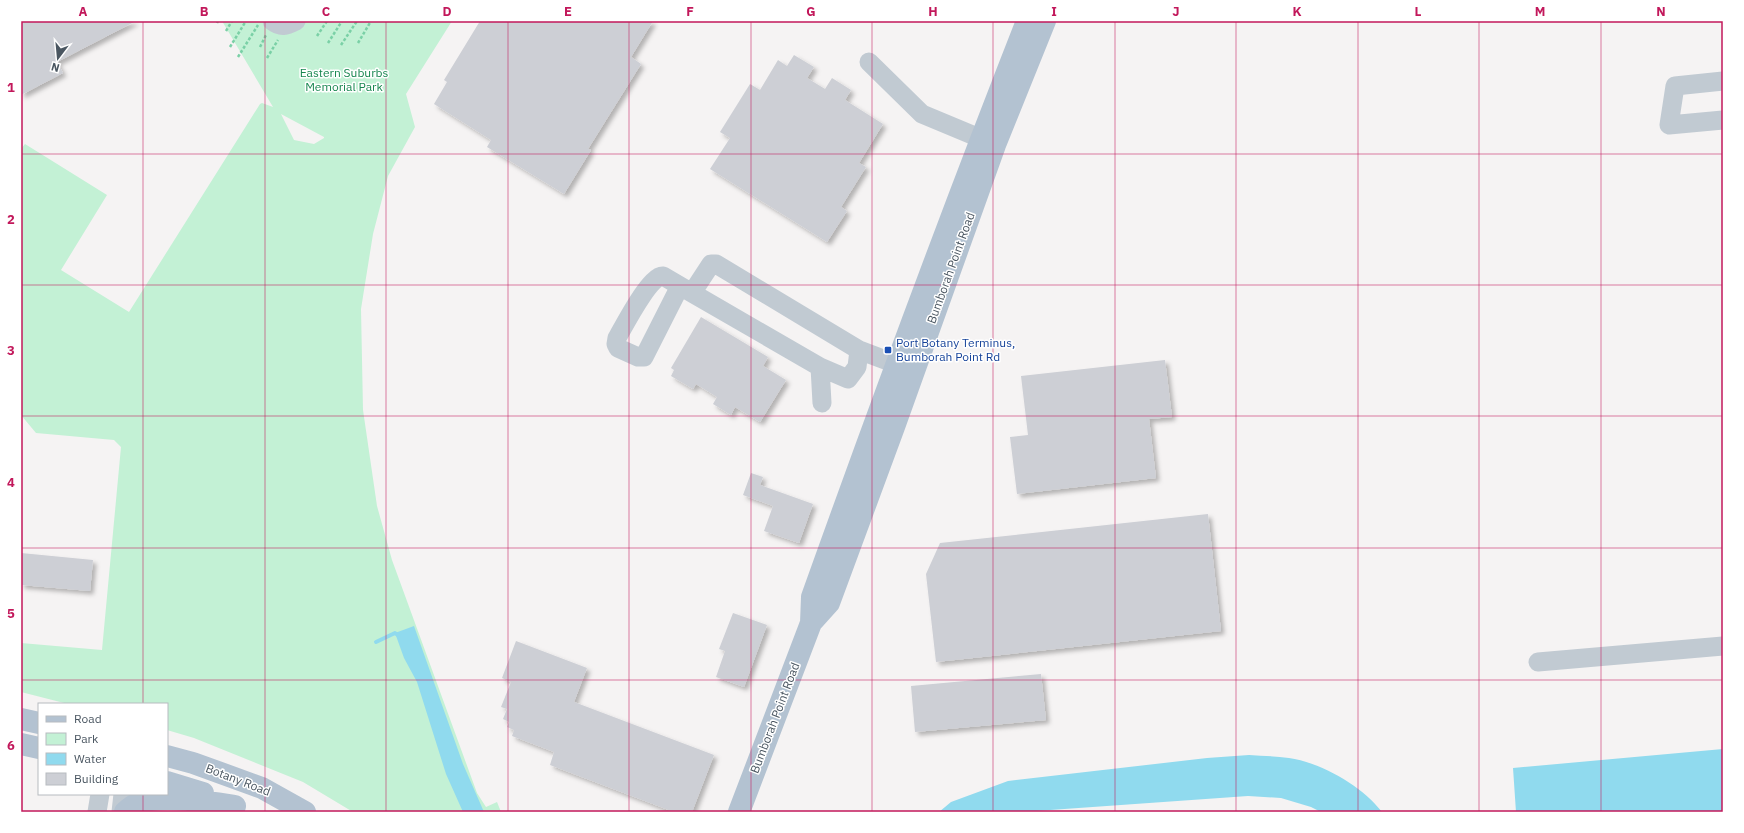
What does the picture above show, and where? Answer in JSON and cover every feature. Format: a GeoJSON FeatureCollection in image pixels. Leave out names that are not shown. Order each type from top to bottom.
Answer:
{"type":"FeatureCollection","features":[{"type":"Feature","properties":{"kind":"main road","name":"Bumborah Point Road"},"geometry":{"type":"LineString","coordinates":[[740,812],[811,623],[812,597],[885,424],[988,142],[1027,21]]}},
{"type":"Feature","properties":{"kind":"main road","name":"Bumborah Point Road"},"geometry":{"type":"LineString","coordinates":[[885,424],[896,364],[988,142],[1045,21]]}},
{"type":"Feature","properties":{"kind":"main road"},"geometry":{"type":"LineString","coordinates":[[21,719],[38,723]]}},
{"type":"Feature","properties":{"kind":"main road"},"geometry":{"type":"LineString","coordinates":[[21,744],[38,748]]}},
{"type":"Feature","properties":{"kind":"main road","name":"Botany Road"},"geometry":{"type":"LineString","coordinates":[[168,756],[193,763],[262,788],[305,812]]}},
{"type":"Feature","properties":{"kind":"main road","name":"Botany Road"},"geometry":{"type":"LineString","coordinates":[[168,782],[200,792],[242,809]]}},
{"type":"Feature","properties":{"kind":"main road"},"geometry":{"type":"LineString","coordinates":[[125,812],[139,802],[150,800],[191,800],[242,809]]}},
{"type":"Feature","properties":{"kind":"street"},"geometry":{"type":"LineString","coordinates":[[271,25],[284,26],[296,21]]}},
{"type":"Feature","properties":{"kind":"street"},"geometry":{"type":"LineString","coordinates":[[869,62],[922,114],[988,142]]}},
{"type":"Feature","properties":{"kind":"street"},"geometry":{"type":"LineString","coordinates":[[1723,81],[1675,86],[1669,126],[1723,120]]}},
{"type":"Feature","properties":{"kind":"street"},"geometry":{"type":"LineString","coordinates":[[859,350],[857,366],[848,379],[820,367],[686,289],[710,264],[716,264],[859,350],[896,364]]}},
{"type":"Feature","properties":{"kind":"street"},"geometry":{"type":"LineString","coordinates":[[820,367],[822,403]]}},
{"type":"Feature","properties":{"kind":"street"},"geometry":{"type":"LineString","coordinates":[[1538,662],[1723,646]]}},
{"type":"Feature","properties":{"kind":"street"},"geometry":{"type":"LineString","coordinates":[[97,812],[100,795]]}},
{"type":"Feature","properties":{"kind":"street"},"geometry":{"type":"LineString","coordinates":[[120,812],[123,795]]}},
{"type":"Feature","properties":{"kind":"path"},"geometry":{"type":"LineString","coordinates":[[226,31],[232,21]]}},
{"type":"Feature","properties":{"kind":"path"},"geometry":{"type":"LineString","coordinates":[[230,47],[246,21]]}},
{"type":"Feature","properties":{"kind":"path"},"geometry":{"type":"LineString","coordinates":[[238,57],[260,21]]}},
{"type":"Feature","properties":{"kind":"path"},"geometry":{"type":"LineString","coordinates":[[317,36],[327,21]]}},
{"type":"Feature","properties":{"kind":"path"},"geometry":{"type":"LineString","coordinates":[[328,43],[342,21]]}},
{"type":"Feature","properties":{"kind":"path"},"geometry":{"type":"LineString","coordinates":[[341,45],[357,21]]}},
{"type":"Feature","properties":{"kind":"path"},"geometry":{"type":"LineString","coordinates":[[358,43],[371,21]]}},
{"type":"Feature","properties":{"kind":"path"},"geometry":{"type":"LineString","coordinates":[[260,47],[271,25]]}},
{"type":"Feature","properties":{"kind":"path"},"geometry":{"type":"LineString","coordinates":[[267,58],[278,38]]}},
{"type":"Feature","properties":{"kind":"green space","name":"Eastern Suburbs Memorial Park"},"geometry":{"type":"Polygon","coordinates":[[[222,21],[452,21],[406,94],[415,127],[388,176],[373,234],[361,309],[363,410],[377,506],[392,560],[477,793],[486,807],[497,802],[501,812],[353,812],[303,782],[194,738],[168,730],[168,703],[64,703],[21,692],[21,643],[102,650],[121,447],[114,440],[36,433],[21,415],[21,149],[25,144],[107,195],[61,270],[129,312],[262,103],[273,107],[222,21]],[[281,114],[294,140],[314,144],[324,138],[281,114]]]}},
{"type":"Feature","properties":{"kind":"water"},"geometry":{"type":"Polygon","coordinates":[[[414,626],[463,764],[484,812],[463,812],[446,774],[417,682],[404,658],[395,633],[414,626]]]}},
{"type":"Feature","properties":{"kind":"water"},"geometry":{"type":"Polygon","coordinates":[[[1723,749],[1723,812],[1516,812],[1513,768],[1723,749]]]}},
{"type":"Feature","properties":{"kind":"water"},"geometry":{"type":"Polygon","coordinates":[[[1249,755],[1289,758],[1328,770],[1364,793],[1382,812],[1321,812],[1311,807],[1281,798],[1248,796],[1022,812],[939,812],[951,802],[1008,781],[1207,758],[1249,755]]]}},
{"type":"Feature","properties":{"kind":"building"},"geometry":{"type":"Polygon","coordinates":[[[21,21],[136,21],[57,62],[63,73],[21,95],[21,21]]]}},
{"type":"Feature","properties":{"kind":"building"},"geometry":{"type":"Polygon","coordinates":[[[480,21],[653,21],[631,57],[641,64],[588,149],[591,150],[564,194],[487,147],[491,140],[434,104],[447,82],[444,80],[480,21]]]}},
{"type":"Feature","properties":{"kind":"building"},"geometry":{"type":"Polygon","coordinates":[[[794,55],[814,67],[807,78],[825,89],[832,78],[851,90],[845,100],[883,124],[859,163],[866,167],[841,207],[847,211],[827,242],[710,169],[730,138],[720,132],[750,84],[760,90],[778,60],[787,66],[794,55]]]}},
{"type":"Feature","properties":{"kind":"building"},"geometry":{"type":"Polygon","coordinates":[[[701,317],[768,357],[763,366],[786,380],[760,422],[735,407],[731,415],[713,404],[717,397],[696,384],[693,389],[671,376],[674,370],[671,368],[701,317]]]}},
{"type":"Feature","properties":{"kind":"building"},"geometry":{"type":"Polygon","coordinates":[[[1165,360],[1172,417],[1149,419],[1156,478],[1017,494],[1010,437],[1028,435],[1021,376],[1165,360]]]}},
{"type":"Feature","properties":{"kind":"building"},"geometry":{"type":"Polygon","coordinates":[[[751,473],[763,477],[760,485],[813,504],[799,543],[764,531],[773,506],[743,495],[751,473]]]}},
{"type":"Feature","properties":{"kind":"building"},"geometry":{"type":"Polygon","coordinates":[[[1208,514],[1221,631],[936,662],[926,574],[940,543],[1208,514]]]}},
{"type":"Feature","properties":{"kind":"building"},"geometry":{"type":"Polygon","coordinates":[[[21,553],[93,560],[90,591],[21,585],[21,553]]]}},
{"type":"Feature","properties":{"kind":"building"},"geometry":{"type":"Polygon","coordinates":[[[733,613],[767,625],[744,687],[716,677],[725,651],[719,649],[733,613]]]}},
{"type":"Feature","properties":{"kind":"building"},"geometry":{"type":"Polygon","coordinates":[[[516,641],[587,668],[574,702],[714,755],[692,812],[674,812],[550,765],[554,752],[512,736],[514,730],[507,727],[509,722],[503,719],[507,709],[501,707],[511,682],[502,678],[516,641]]]}},
{"type":"Feature","properties":{"kind":"building"},"geometry":{"type":"Polygon","coordinates":[[[1041,674],[1046,720],[915,732],[911,686],[1041,674]]]}},
{"type":"Feature","properties":{"kind":"waterway"},"geometry":{"type":"LineString","coordinates":[[376,642],[395,633],[399,636]]}},
{"type":"Feature","properties":{"kind":"place","name":"Port Botany Terminus, Bumborah Point Rd"},"geometry":{"type":"Point","coordinates":[888,350]}}]}
